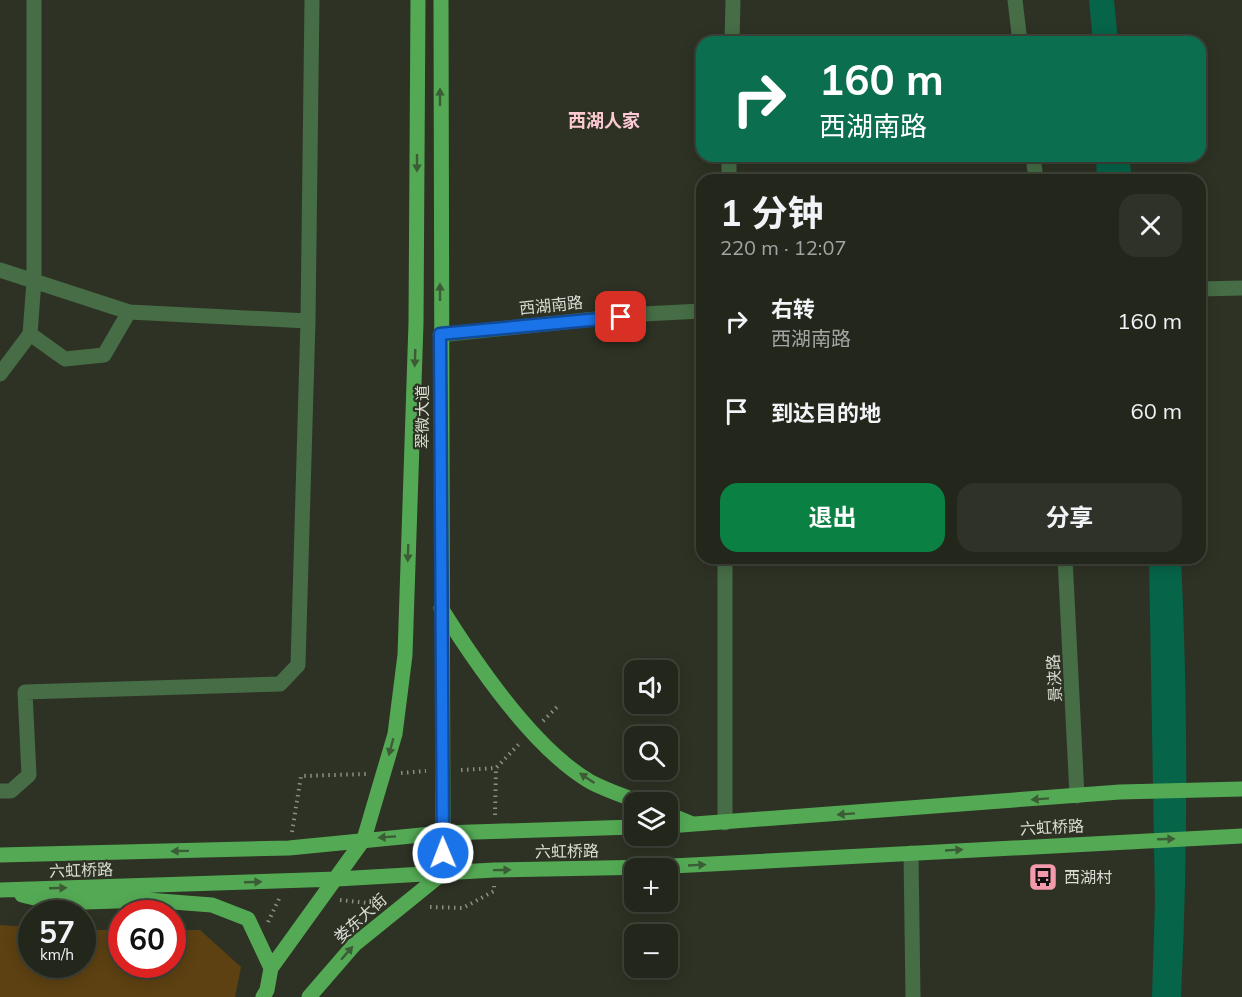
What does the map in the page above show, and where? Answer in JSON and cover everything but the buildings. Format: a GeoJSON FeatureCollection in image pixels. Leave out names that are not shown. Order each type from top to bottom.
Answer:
{"type":"FeatureCollection","features":[{"type":"Feature","properties":{"kind":"main road","name":"翠微大道"},"geometry":{"type":"LineString","coordinates":[[337,879],[364,839],[395,734],[405,655],[416,323],[418,0]]}},
{"type":"Feature","properties":{"kind":"main road","name":"翠微大道"},"geometry":{"type":"LineString","coordinates":[[441,0],[440,607],[443,873]]}},
{"type":"Feature","properties":{"kind":"main road"},"geometry":{"type":"LineString","coordinates":[[440,607],[470,654],[543,743],[589,781],[624,795]]}},
{"type":"Feature","properties":{"kind":"main road","name":"六虹桥路"},"geometry":{"type":"LineString","coordinates":[[678,826],[1119,792],[1242,789]]}},
{"type":"Feature","properties":{"kind":"main road"},"geometry":{"type":"LineString","coordinates":[[678,818],[695,825]]}},
{"type":"Feature","properties":{"kind":"main road","name":"六虹桥路"},"geometry":{"type":"LineString","coordinates":[[0,855],[289,848],[442,833],[624,827]]}},
{"type":"Feature","properties":{"kind":"main road","name":"六虹桥路"},"geometry":{"type":"LineString","coordinates":[[1,890],[653,867],[1242,836]]}},
{"type":"Feature","properties":{"kind":"main road","name":"娄东大街"},"geometry":{"type":"LineString","coordinates":[[309,997],[354,945],[443,873]]}},
{"type":"Feature","properties":{"kind":"main road"},"geometry":{"type":"LineString","coordinates":[[263,997],[271,968],[337,879]]}},
{"type":"Feature","properties":{"kind":"main road"},"geometry":{"type":"LineString","coordinates":[[1,890],[55,903],[147,900],[212,905],[248,919],[271,968]]}},
{"type":"Feature","properties":{"kind":"street"},"geometry":{"type":"LineString","coordinates":[[0,374],[30,334],[34,280],[34,0]]}},
{"type":"Feature","properties":{"kind":"street"},"geometry":{"type":"LineString","coordinates":[[0,791],[11,791],[29,775],[25,692],[280,684],[298,665],[308,321],[312,0]]}},
{"type":"Feature","properties":{"kind":"street"},"geometry":{"type":"LineString","coordinates":[[732,36],[733,0]]}},
{"type":"Feature","properties":{"kind":"street"},"geometry":{"type":"LineString","coordinates":[[1015,0],[1019,36]]}},
{"type":"Feature","properties":{"kind":"street"},"geometry":{"type":"LineString","coordinates":[[0,270],[129,312],[308,321]]}},
{"type":"Feature","properties":{"kind":"street"},"geometry":{"type":"LineString","coordinates":[[1206,290],[1242,288]]}},
{"type":"Feature","properties":{"kind":"street","name":"西湖南路"},"geometry":{"type":"LineString","coordinates":[[440,334],[643,314],[696,311]]}},
{"type":"Feature","properties":{"kind":"street"},"geometry":{"type":"LineString","coordinates":[[30,334],[65,359],[104,356],[129,312]]}},
{"type":"Feature","properties":{"kind":"street"},"geometry":{"type":"LineString","coordinates":[[725,564],[725,823]]}},
{"type":"Feature","properties":{"kind":"street","name":"景浃路"},"geometry":{"type":"LineString","coordinates":[[1065,564],[1077,796]]}},
{"type":"Feature","properties":{"kind":"street"},"geometry":{"type":"LineString","coordinates":[[911,853],[913,997]]}},
{"type":"Feature","properties":{"kind":"shaded area"},"geometry":{"type":"Polygon","coordinates":[[[1089,0],[1114,0],[1117,36],[1092,36],[1089,0]]]}},
{"type":"Feature","properties":{"kind":"shaded area"},"geometry":{"type":"Polygon","coordinates":[[[1096,162],[1130,162],[1131,174],[1097,174],[1096,162]]]}},
{"type":"Feature","properties":{"kind":"shaded area"},"geometry":{"type":"Polygon","coordinates":[[[1149,564],[1181,564],[1186,778],[1181,997],[1152,997],[1155,901],[1149,564]]]}},
{"type":"Feature","properties":{"kind":"shaded area"},"geometry":{"type":"Polygon","coordinates":[[[0,925],[18,926],[18,978],[96,978],[96,930],[108,930],[108,978],[186,978],[186,930],[200,930],[241,967],[235,997],[0,997],[0,925]]]}},
{"type":"Feature","properties":{"kind":"place","name":"西湖村"},"geometry":{"type":"Point","coordinates":[1043,877]}},
{"type":"Feature","properties":{"kind":"district","name":"西湖人家"},"geometry":{"type":"Point","coordinates":[604,121]}},
{"type":"Feature","properties":{"kind":"route"},"geometry":{"type":"LineString","coordinates":[[443,853],[440,334],[621,317]]}}]}
